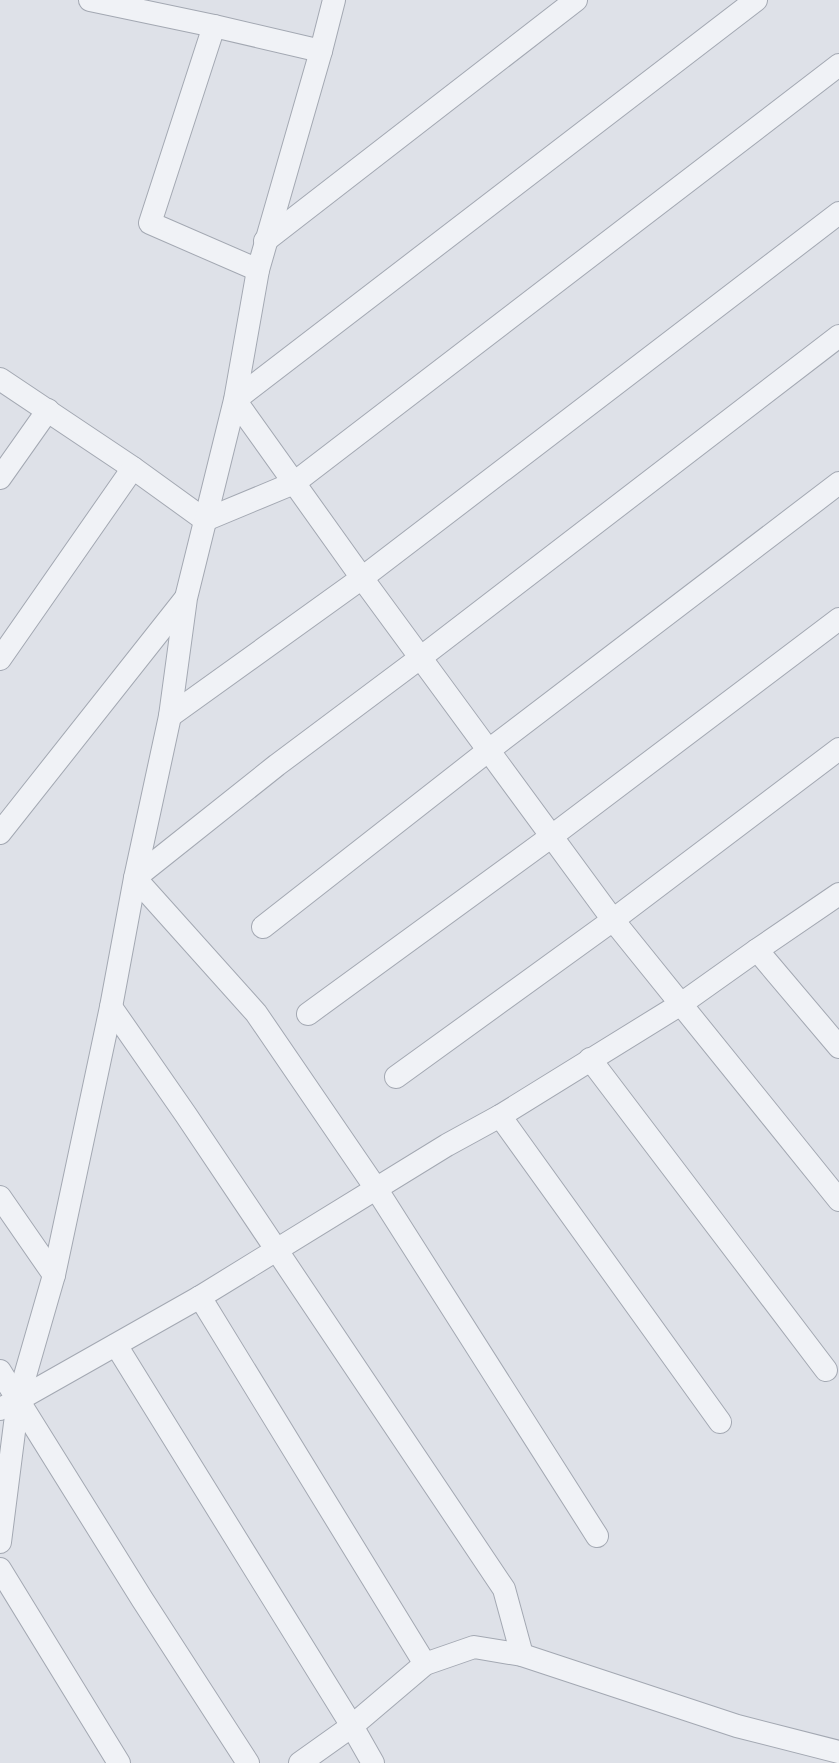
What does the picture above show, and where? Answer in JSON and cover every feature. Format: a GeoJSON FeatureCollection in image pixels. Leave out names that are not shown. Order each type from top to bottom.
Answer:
{"type":"FeatureCollection","features":[{"type":"Feature","properties":{"kind":"street"},"geometry":{"type":"LineString","coordinates":[[90,0],[214,26],[321,51]]}},
{"type":"Feature","properties":{"kind":"street"},"geometry":{"type":"LineString","coordinates":[[0,1542],[9,1404],[54,1275],[111,1007],[135,878],[170,716],[186,598],[235,400],[258,270],[265,241],[321,51],[334,0]]}},
{"type":"Feature","properties":{"kind":"street"},"geometry":{"type":"LineString","coordinates":[[265,241],[576,0]]}},
{"type":"Feature","properties":{"kind":"street"},"geometry":{"type":"LineString","coordinates":[[235,400],[756,0]]}},
{"type":"Feature","properties":{"kind":"street"},"geometry":{"type":"LineString","coordinates":[[214,26],[150,223],[258,270]]}},
{"type":"Feature","properties":{"kind":"street"},"geometry":{"type":"LineString","coordinates":[[205,520],[294,483],[839,65]]}},
{"type":"Feature","properties":{"kind":"street"},"geometry":{"type":"LineString","coordinates":[[170,716],[362,578],[839,213]]}},
{"type":"Feature","properties":{"kind":"street"},"geometry":{"type":"LineString","coordinates":[[135,878],[277,765],[420,658],[839,336]]}},
{"type":"Feature","properties":{"kind":"street"},"geometry":{"type":"LineString","coordinates":[[0,379],[133,468],[205,520]]}},
{"type":"Feature","properties":{"kind":"street"},"geometry":{"type":"LineString","coordinates":[[235,400],[420,658],[613,920],[839,1200]]}},
{"type":"Feature","properties":{"kind":"street"},"geometry":{"type":"LineString","coordinates":[[0,478],[48,410]]}},
{"type":"Feature","properties":{"kind":"street"},"geometry":{"type":"LineString","coordinates":[[0,659],[133,468]]}},
{"type":"Feature","properties":{"kind":"street"},"geometry":{"type":"LineString","coordinates":[[263,927],[489,750],[839,483]]}},
{"type":"Feature","properties":{"kind":"street"},"geometry":{"type":"LineString","coordinates":[[0,833],[186,598]]}},
{"type":"Feature","properties":{"kind":"street"},"geometry":{"type":"LineString","coordinates":[[308,1014],[552,836],[839,619]]}},
{"type":"Feature","properties":{"kind":"street"},"geometry":{"type":"LineString","coordinates":[[396,1077],[613,920],[839,749]]}},
{"type":"Feature","properties":{"kind":"street"},"geometry":{"type":"LineString","coordinates":[[135,878],[256,1013],[377,1190],[597,1536]]}},
{"type":"Feature","properties":{"kind":"street"},"geometry":{"type":"LineString","coordinates":[[9,1404],[200,1297],[447,1146],[500,1116],[680,1004],[839,894]]}},
{"type":"Feature","properties":{"kind":"street"},"geometry":{"type":"LineString","coordinates":[[756,950],[839,1047]]}},
{"type":"Feature","properties":{"kind":"street"},"geometry":{"type":"LineString","coordinates":[[111,1007],[186,1115],[504,1589],[522,1655]]}},
{"type":"Feature","properties":{"kind":"street"},"geometry":{"type":"LineString","coordinates":[[590,1059],[826,1370]]}},
{"type":"Feature","properties":{"kind":"street"},"geometry":{"type":"LineString","coordinates":[[500,1116],[720,1422]]}},
{"type":"Feature","properties":{"kind":"street"},"geometry":{"type":"LineString","coordinates":[[0,1197],[54,1275]]}},
{"type":"Feature","properties":{"kind":"street"},"geometry":{"type":"LineString","coordinates":[[200,1297],[425,1664]]}},
{"type":"Feature","properties":{"kind":"street"},"geometry":{"type":"LineString","coordinates":[[116,1345],[352,1726],[373,1763]]}},
{"type":"Feature","properties":{"kind":"street"},"geometry":{"type":"LineString","coordinates":[[0,1371],[9,1404],[142,1599],[248,1763]]}},
{"type":"Feature","properties":{"kind":"street"},"geometry":{"type":"LineString","coordinates":[[0,1569],[119,1763]]}},
{"type":"Feature","properties":{"kind":"street"},"geometry":{"type":"LineString","coordinates":[[300,1763],[352,1726],[425,1664],[474,1647],[522,1655],[737,1726],[839,1752]]}}]}
